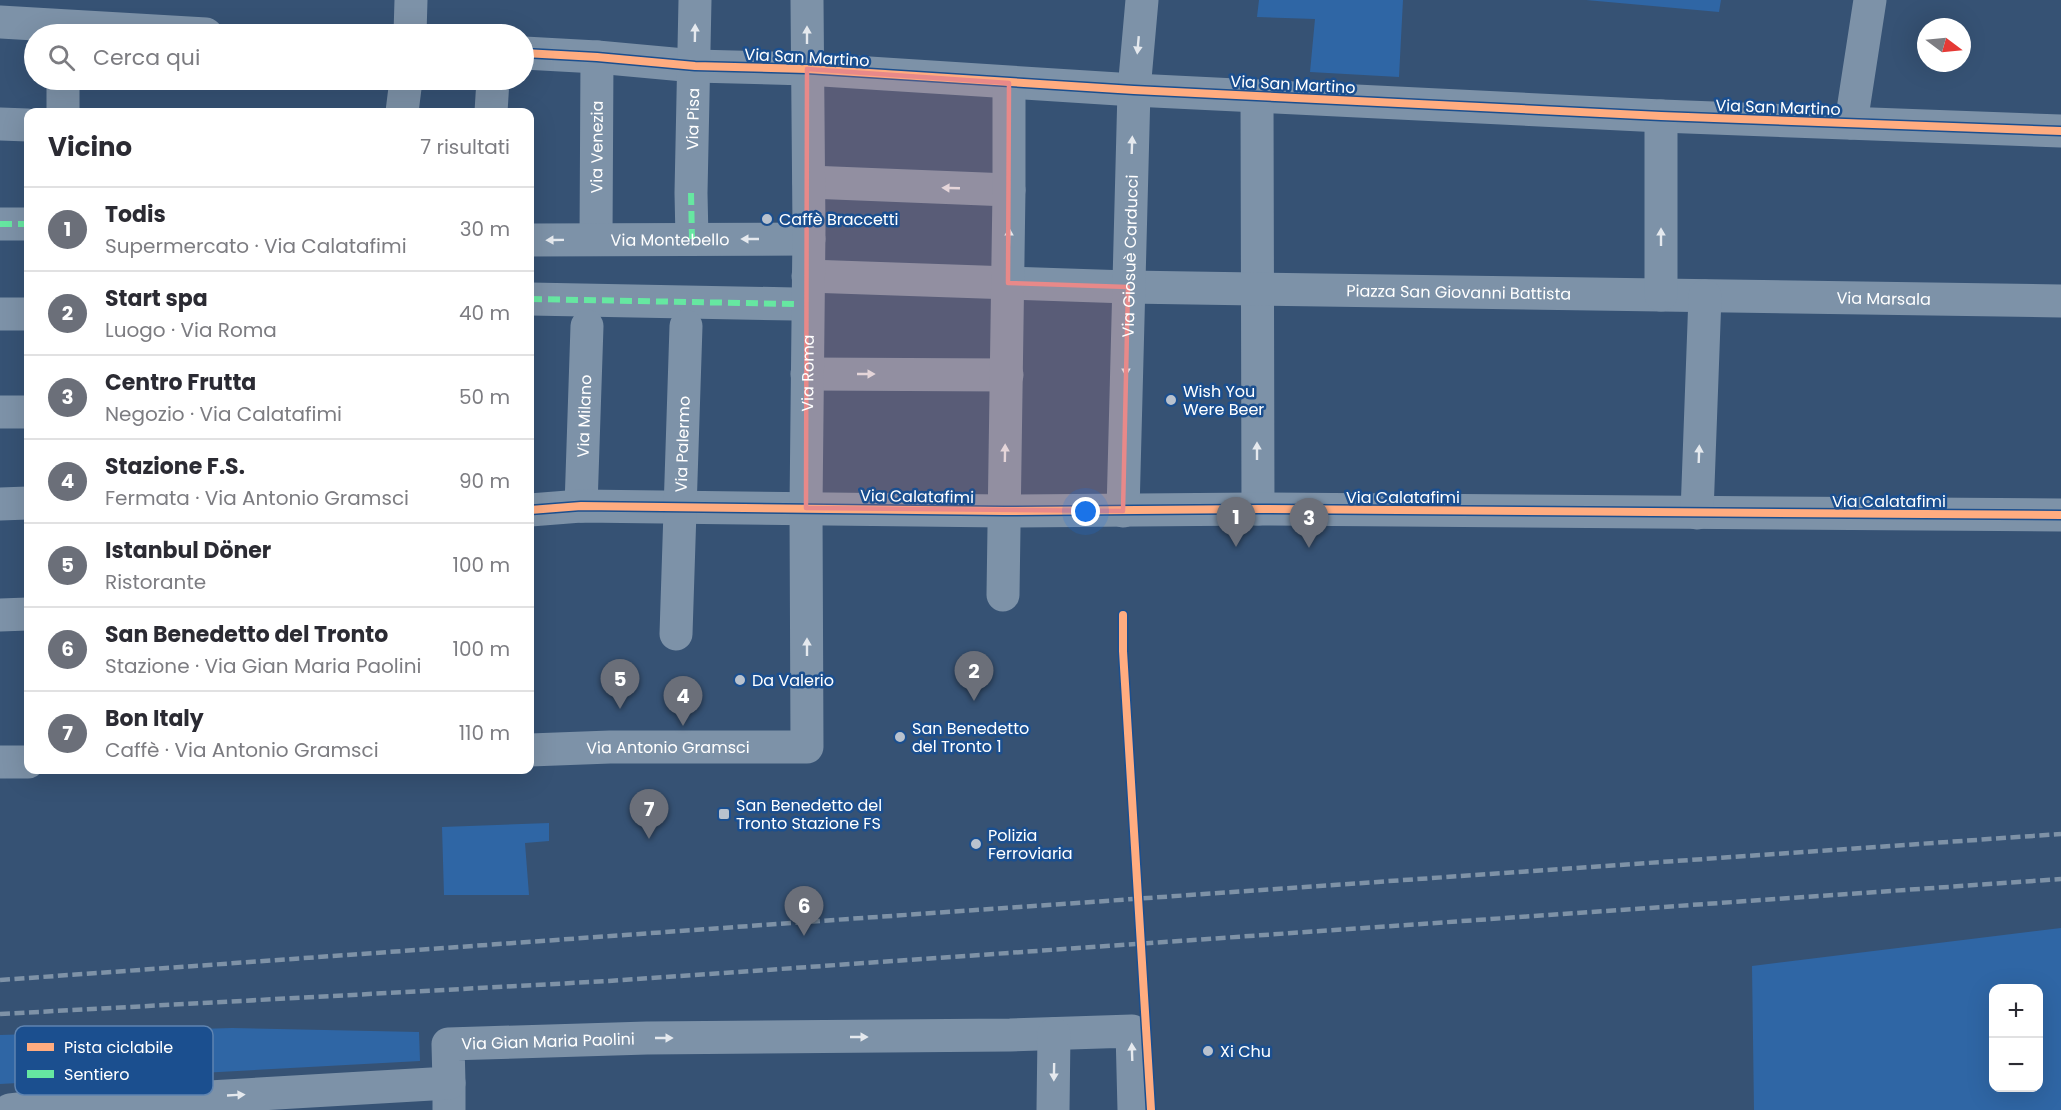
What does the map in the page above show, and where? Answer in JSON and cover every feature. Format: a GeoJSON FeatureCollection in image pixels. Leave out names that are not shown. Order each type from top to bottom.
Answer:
{"type":"FeatureCollection","features":[{"type":"Feature","properties":{"kind":"street"},"geometry":{"type":"LineString","coordinates":[[410,24],[411,0]]}},
{"type":"Feature","properties":{"kind":"street","name":"Via Pisa"},"geometry":{"type":"LineString","coordinates":[[692,238],[695,0]]}},
{"type":"Feature","properties":{"kind":"street","name":"Via Roma"},"geometry":{"type":"LineString","coordinates":[[807,0],[809,239],[802,290],[807,374],[807,747]]}},
{"type":"Feature","properties":{"kind":"street","name":"Via Giosuè Carducci"},"geometry":{"type":"LineString","coordinates":[[1123,511],[1134,90],[1142,0]]}},
{"type":"Feature","properties":{"kind":"street"},"geometry":{"type":"LineString","coordinates":[[1851,123],[1870,0]]}},
{"type":"Feature","properties":{"kind":"street"},"geometry":{"type":"LineString","coordinates":[[0,22],[63,20],[104,24]]}},
{"type":"Feature","properties":{"kind":"street","name":"Via San Martino"},"geometry":{"type":"LineString","coordinates":[[534,54],[695,66],[807,69],[1134,90],[1662,116],[2061,131]]}},
{"type":"Feature","properties":{"kind":"street","name":"Via Venezia"},"geometry":{"type":"LineString","coordinates":[[596,239],[597,57]]}},
{"type":"Feature","properties":{"kind":"street"},"geometry":{"type":"LineString","coordinates":[[1003,595],[1010,190],[1009,83]]}},
{"type":"Feature","properties":{"kind":"street"},"geometry":{"type":"LineString","coordinates":[[63,90],[63,108]]}},
{"type":"Feature","properties":{"kind":"street"},"geometry":{"type":"LineString","coordinates":[[402,108],[405,90]]}},
{"type":"Feature","properties":{"kind":"street"},"geometry":{"type":"LineString","coordinates":[[491,108],[492,90]]}},
{"type":"Feature","properties":{"kind":"street"},"geometry":{"type":"LineString","coordinates":[[1257,96],[1258,509]]}},
{"type":"Feature","properties":{"kind":"street"},"geometry":{"type":"LineString","coordinates":[[1661,295],[1662,116]]}},
{"type":"Feature","properties":{"kind":"street"},"geometry":{"type":"LineString","coordinates":[[0,124],[24,125]]}},
{"type":"Feature","properties":{"kind":"street"},"geometry":{"type":"LineString","coordinates":[[809,182],[1010,190]]}},
{"type":"Feature","properties":{"kind":"street"},"geometry":{"type":"LineString","coordinates":[[0,224],[24,224]]}},
{"type":"Feature","properties":{"kind":"street","name":"Via Montebello"},"geometry":{"type":"LineString","coordinates":[[534,240],[809,239]]}},
{"type":"Feature","properties":{"kind":"street","name":"Piazza San Giovanni Battista"},"geometry":{"type":"LineString","coordinates":[[534,299],[1008,283],[1705,296]]}},
{"type":"Feature","properties":{"kind":"street"},"geometry":{"type":"LineString","coordinates":[[1697,513],[1705,296]]}},
{"type":"Feature","properties":{"kind":"street","name":"Via Marsala"},"geometry":{"type":"LineString","coordinates":[[1705,296],[2061,301]]}},
{"type":"Feature","properties":{"kind":"street"},"geometry":{"type":"LineString","coordinates":[[0,314],[24,314]]}},
{"type":"Feature","properties":{"kind":"street","name":"Via Milano"},"geometry":{"type":"LineString","coordinates":[[581,506],[588,326]]}},
{"type":"Feature","properties":{"kind":"street","name":"Via Palermo"},"geometry":{"type":"LineString","coordinates":[[676,634],[686,326]]}},
{"type":"Feature","properties":{"kind":"street"},"geometry":{"type":"LineString","coordinates":[[807,374],[1007,375]]}},
{"type":"Feature","properties":{"kind":"street"},"geometry":{"type":"LineString","coordinates":[[0,412],[24,412]]}},
{"type":"Feature","properties":{"kind":"street"},"geometry":{"type":"LineString","coordinates":[[0,504],[24,503]]}},
{"type":"Feature","properties":{"kind":"street","name":"Via Calatafimi"},"geometry":{"type":"LineString","coordinates":[[534,510],[581,506],[1004,511],[1258,509],[2061,515]]}},
{"type":"Feature","properties":{"kind":"street"},"geometry":{"type":"LineString","coordinates":[[0,615],[24,614]]}},
{"type":"Feature","properties":{"kind":"street","name":"Via Antonio Gramsci"},"geometry":{"type":"LineString","coordinates":[[534,750],[610,747],[807,747]]}},
{"type":"Feature","properties":{"kind":"street"},"geometry":{"type":"LineString","coordinates":[[0,762],[24,762]]}},
{"type":"Feature","properties":{"kind":"street"},"geometry":{"type":"LineString","coordinates":[[1053,1110],[1054,1034],[1132,1031],[1134,1110]]}},
{"type":"Feature","properties":{"kind":"street","name":"Via Gian Maria Paolini"},"geometry":{"type":"LineString","coordinates":[[10,1110],[47,1106],[449,1096],[448,1044],[647,1038],[1054,1034]]}},
{"type":"Feature","properties":{"kind":"highlighted area"},"geometry":{"type":"Polygon","coordinates":[[[807,69],[1009,83],[1008,283],[1128,287],[1123,511],[806,508],[807,69]]]}},
{"type":"Feature","properties":{"kind":"shaded area"},"geometry":{"type":"Polygon","coordinates":[[[1259,0],[1403,0],[1399,77],[1310,72],[1315,19],[1257,17],[1259,0]]]}},
{"type":"Feature","properties":{"kind":"shaded area"},"geometry":{"type":"Polygon","coordinates":[[[1586,0],[1721,0],[1719,12],[1586,0]]]}},
{"type":"Feature","properties":{"kind":"shaded area"},"geometry":{"type":"Polygon","coordinates":[[[549,823],[549,841],[525,843],[529,895],[444,895],[442,827],[549,823]]]}},
{"type":"Feature","properties":{"kind":"shaded area"},"geometry":{"type":"Polygon","coordinates":[[[2061,928],[2061,1110],[1754,1110],[1752,966],[2061,928]]]}},
{"type":"Feature","properties":{"kind":"shaded area"},"geometry":{"type":"Polygon","coordinates":[[[213,1029],[419,1032],[420,1061],[213,1072],[213,1029]]]}},
{"type":"Feature","properties":{"kind":"shaded area"},"geometry":{"type":"Polygon","coordinates":[[[0,1035],[15,1035],[15,1083],[0,1084],[0,1035]]]}},
{"type":"Feature","properties":{"kind":"railway"},"geometry":{"type":"LineString","coordinates":[[0,980],[2061,834]]}},
{"type":"Feature","properties":{"kind":"railway"},"geometry":{"type":"LineString","coordinates":[[0,1014],[609,981],[2061,879]]}},
{"type":"Feature","properties":{"kind":"marked path"},"geometry":{"type":"LineString","coordinates":[[691,193],[692,239]]}},
{"type":"Feature","properties":{"kind":"marked path"},"geometry":{"type":"LineString","coordinates":[[0,224],[24,224]]}},
{"type":"Feature","properties":{"kind":"marked path"},"geometry":{"type":"LineString","coordinates":[[534,299],[795,304]]}},
{"type":"Feature","properties":{"kind":"cycle path"},"geometry":{"type":"LineString","coordinates":[[534,54],[695,66],[807,69],[1134,90],[1661,116],[2061,131]]}},
{"type":"Feature","properties":{"kind":"cycle path"},"geometry":{"type":"LineString","coordinates":[[534,510],[581,506],[1004,511],[1258,509],[2061,515]]}},
{"type":"Feature","properties":{"kind":"cycle path"},"geometry":{"type":"LineString","coordinates":[[1123,615],[1123,651],[1151,1110]]}},
{"type":"Feature","properties":{"kind":"place","name":"Caffè Braccetti"},"geometry":{"type":"Point","coordinates":[767,219]}},
{"type":"Feature","properties":{"kind":"place","name":"Wish You Were Beer"},"geometry":{"type":"Point","coordinates":[1171,400]}},
{"type":"Feature","properties":{"kind":"place","name":"Todis"},"geometry":{"type":"Point","coordinates":[1236,547]}},
{"type":"Feature","properties":{"kind":"place","name":"Centro Frutta"},"geometry":{"type":"Point","coordinates":[1309,548]}},
{"type":"Feature","properties":{"kind":"place","name":"Da Valerio"},"geometry":{"type":"Point","coordinates":[740,680]}},
{"type":"Feature","properties":{"kind":"place","name":"Start spa"},"geometry":{"type":"Point","coordinates":[974,701]}},
{"type":"Feature","properties":{"kind":"place","name":"Istanbul Döner"},"geometry":{"type":"Point","coordinates":[620,709]}},
{"type":"Feature","properties":{"kind":"place","name":"Stazione F.S."},"geometry":{"type":"Point","coordinates":[683,726]}},
{"type":"Feature","properties":{"kind":"place","name":"San Benedetto del Tronto 1"},"geometry":{"type":"Point","coordinates":[900,737]}},
{"type":"Feature","properties":{"kind":"place","name":"San Benedetto del Tronto Stazione FS"},"geometry":{"type":"Point","coordinates":[724,814]}},
{"type":"Feature","properties":{"kind":"place","name":"Bon Italy"},"geometry":{"type":"Point","coordinates":[649,839]}},
{"type":"Feature","properties":{"kind":"place","name":"Polizia Ferroviaria"},"geometry":{"type":"Point","coordinates":[976,844]}},
{"type":"Feature","properties":{"kind":"place","name":"San Benedetto del Tronto"},"geometry":{"type":"Point","coordinates":[804,936]}},
{"type":"Feature","properties":{"kind":"place","name":"Xi Chu"},"geometry":{"type":"Point","coordinates":[1208,1051]}}]}
